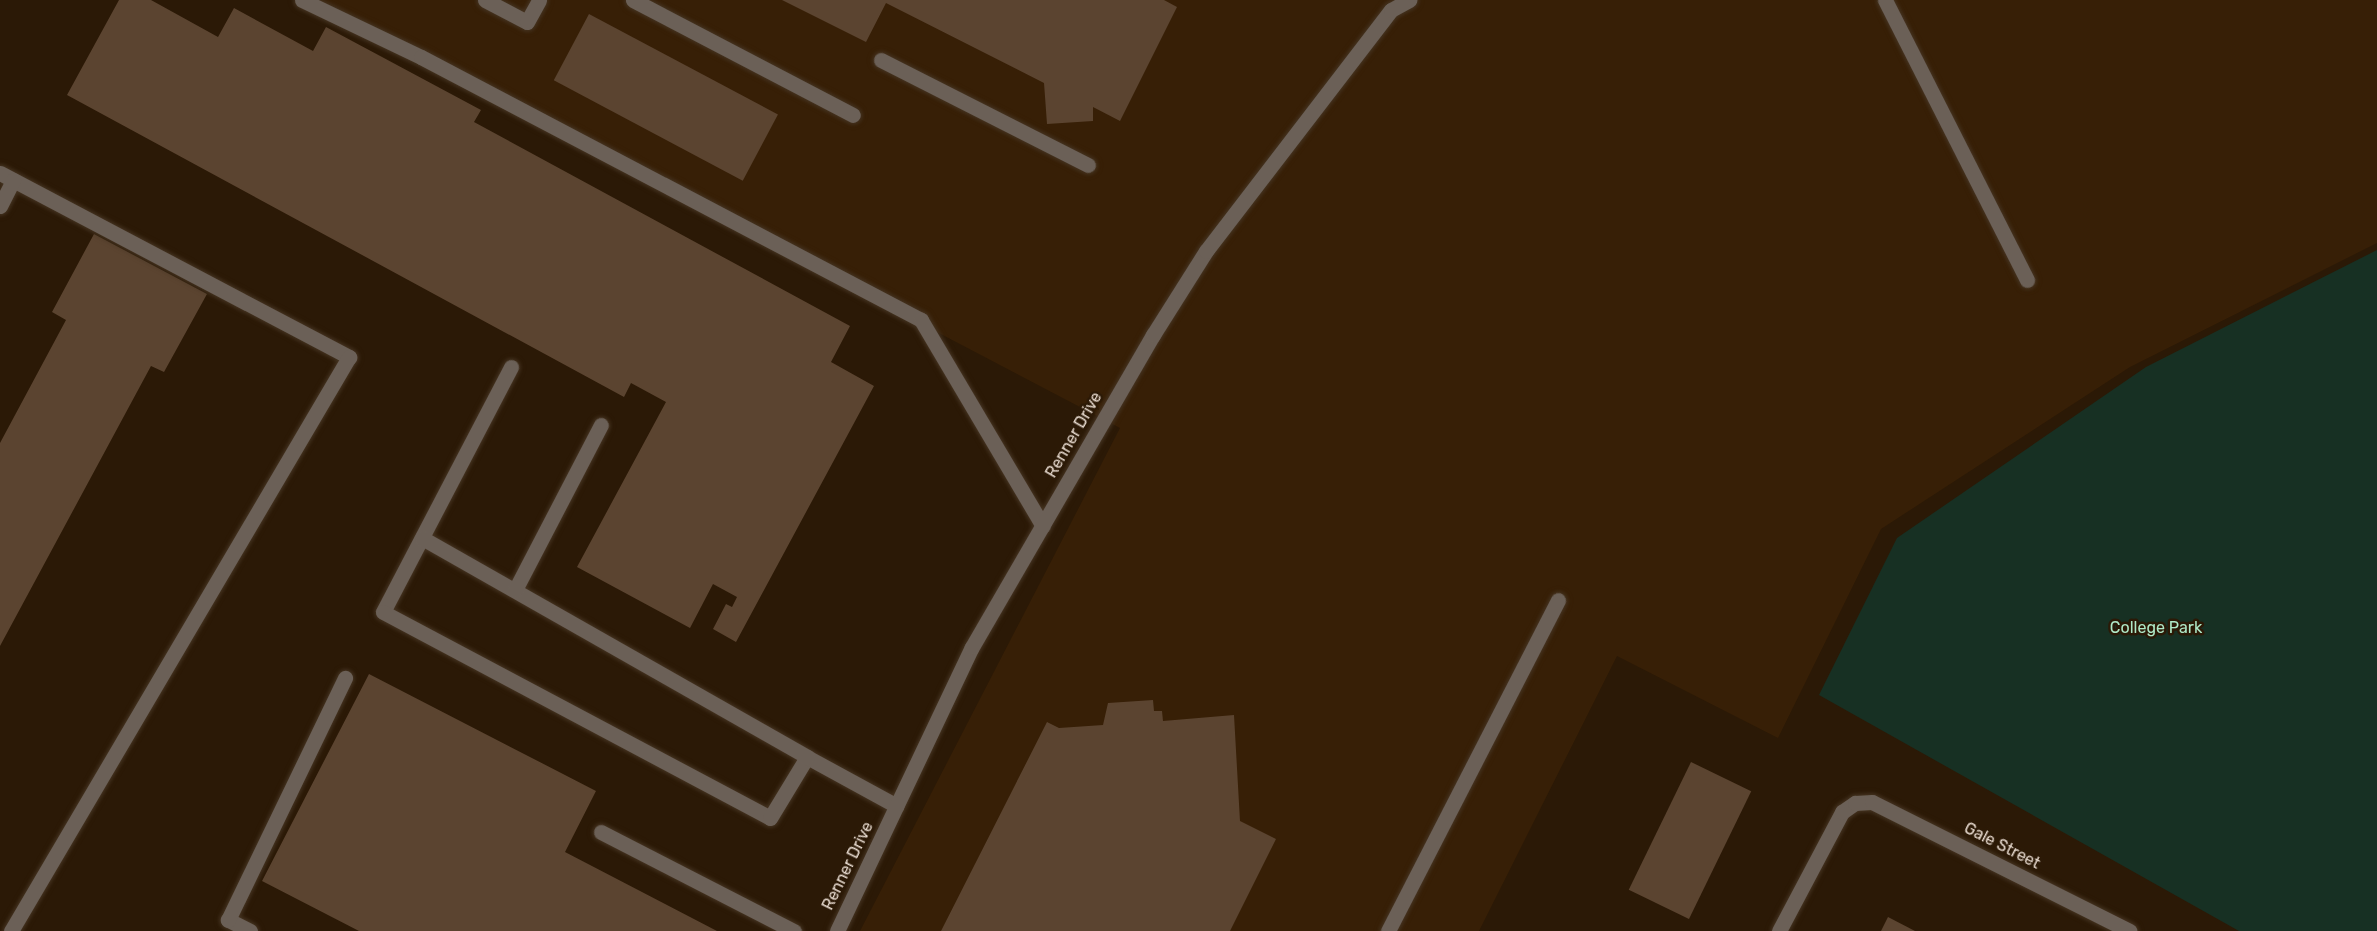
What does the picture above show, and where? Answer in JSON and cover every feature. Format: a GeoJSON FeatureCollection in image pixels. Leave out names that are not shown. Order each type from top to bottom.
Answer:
{"type":"FeatureCollection","features":[{"type":"Feature","properties":{"kind":"street"},"geometry":{"type":"LineString","coordinates":[[302,0],[421,57],[921,320],[1043,526]]}},
{"type":"Feature","properties":{"kind":"street"},"geometry":{"type":"LineString","coordinates":[[485,0],[527,22],[539,0]]}},
{"type":"Feature","properties":{"kind":"street"},"geometry":{"type":"LineString","coordinates":[[633,0],[853,115]]}},
{"type":"Feature","properties":{"kind":"street","name":"Renner Drive"},"geometry":{"type":"LineString","coordinates":[[837,931],[972,647],[1206,251],[1387,5],[1409,0]]}},
{"type":"Feature","properties":{"kind":"street"},"geometry":{"type":"LineString","coordinates":[[1885,0],[2027,280]]}},
{"type":"Feature","properties":{"kind":"street"},"geometry":{"type":"LineString","coordinates":[[881,60],[1088,165]]}},
{"type":"Feature","properties":{"kind":"street"},"geometry":{"type":"LineString","coordinates":[[0,206],[6,176],[349,357],[11,931]]}},
{"type":"Feature","properties":{"kind":"street"},"geometry":{"type":"LineString","coordinates":[[511,367],[383,612],[770,818],[807,757]]}},
{"type":"Feature","properties":{"kind":"street"},"geometry":{"type":"LineString","coordinates":[[515,590],[601,425]]}},
{"type":"Feature","properties":{"kind":"street"},"geometry":{"type":"LineString","coordinates":[[422,538],[897,806]]}},
{"type":"Feature","properties":{"kind":"street"},"geometry":{"type":"LineString","coordinates":[[1388,931],[1558,600]]}},
{"type":"Feature","properties":{"kind":"street"},"geometry":{"type":"LineString","coordinates":[[250,931],[225,925],[345,678]]}},
{"type":"Feature","properties":{"kind":"street","name":"Gale Street"},"geometry":{"type":"LineString","coordinates":[[1779,931],[1835,824],[1854,803],[1887,808],[2130,931]]}},
{"type":"Feature","properties":{"kind":"street"},"geometry":{"type":"LineString","coordinates":[[601,832],[794,931]]}},
{"type":"Feature","properties":{"kind":"shaded area"},"geometry":{"type":"Polygon","coordinates":[[[304,0],[2377,0],[2377,243],[2130,367],[1881,529],[1778,738],[1617,656],[1479,931],[860,931],[1120,428],[304,0]]]}},
{"type":"Feature","properties":{"kind":"green space","name":"College Park"},"geometry":{"type":"Polygon","coordinates":[[[2377,250],[2377,931],[2239,931],[1819,695],[1897,538],[2146,367],[2377,250]]]}},
{"type":"Feature","properties":{"kind":"building"},"geometry":{"type":"Polygon","coordinates":[[[119,0],[151,0],[218,37],[234,8],[313,51],[326,27],[481,110],[474,122],[850,326],[831,362],[874,386],[736,642],[713,629],[726,604],[732,607],[737,597],[713,584],[690,628],[577,567],[666,402],[631,383],[624,397],[67,95],[119,0]]]}},
{"type":"Feature","properties":{"kind":"building"},"geometry":{"type":"Polygon","coordinates":[[[782,0],[1164,0],[1177,7],[1120,121],[1093,107],[1093,121],[1047,124],[1044,83],[886,3],[866,42],[782,0]]]}},
{"type":"Feature","properties":{"kind":"building"},"geometry":{"type":"Polygon","coordinates":[[[589,14],[778,114],[743,181],[554,80],[589,14]]]}},
{"type":"Feature","properties":{"kind":"building"},"geometry":{"type":"Polygon","coordinates":[[[94,234],[207,294],[164,372],[151,366],[0,646],[0,443],[66,320],[52,312],[94,234]]]}},
{"type":"Feature","properties":{"kind":"building"},"geometry":{"type":"Polygon","coordinates":[[[369,674],[596,791],[565,852],[717,931],[359,931],[262,881],[369,674]]]}},
{"type":"Feature","properties":{"kind":"building"},"geometry":{"type":"Polygon","coordinates":[[[1153,700],[1154,711],[1162,711],[1163,721],[1234,715],[1240,821],[1276,839],[1230,931],[941,931],[1047,722],[1059,728],[1103,725],[1108,703],[1153,700]]]}},
{"type":"Feature","properties":{"kind":"building"},"geometry":{"type":"Polygon","coordinates":[[[1691,762],[1751,791],[1689,919],[1629,890],[1691,762]]]}},
{"type":"Feature","properties":{"kind":"building"},"geometry":{"type":"Polygon","coordinates":[[[1888,917],[1915,931],[1881,931],[1888,917]]]}}]}
